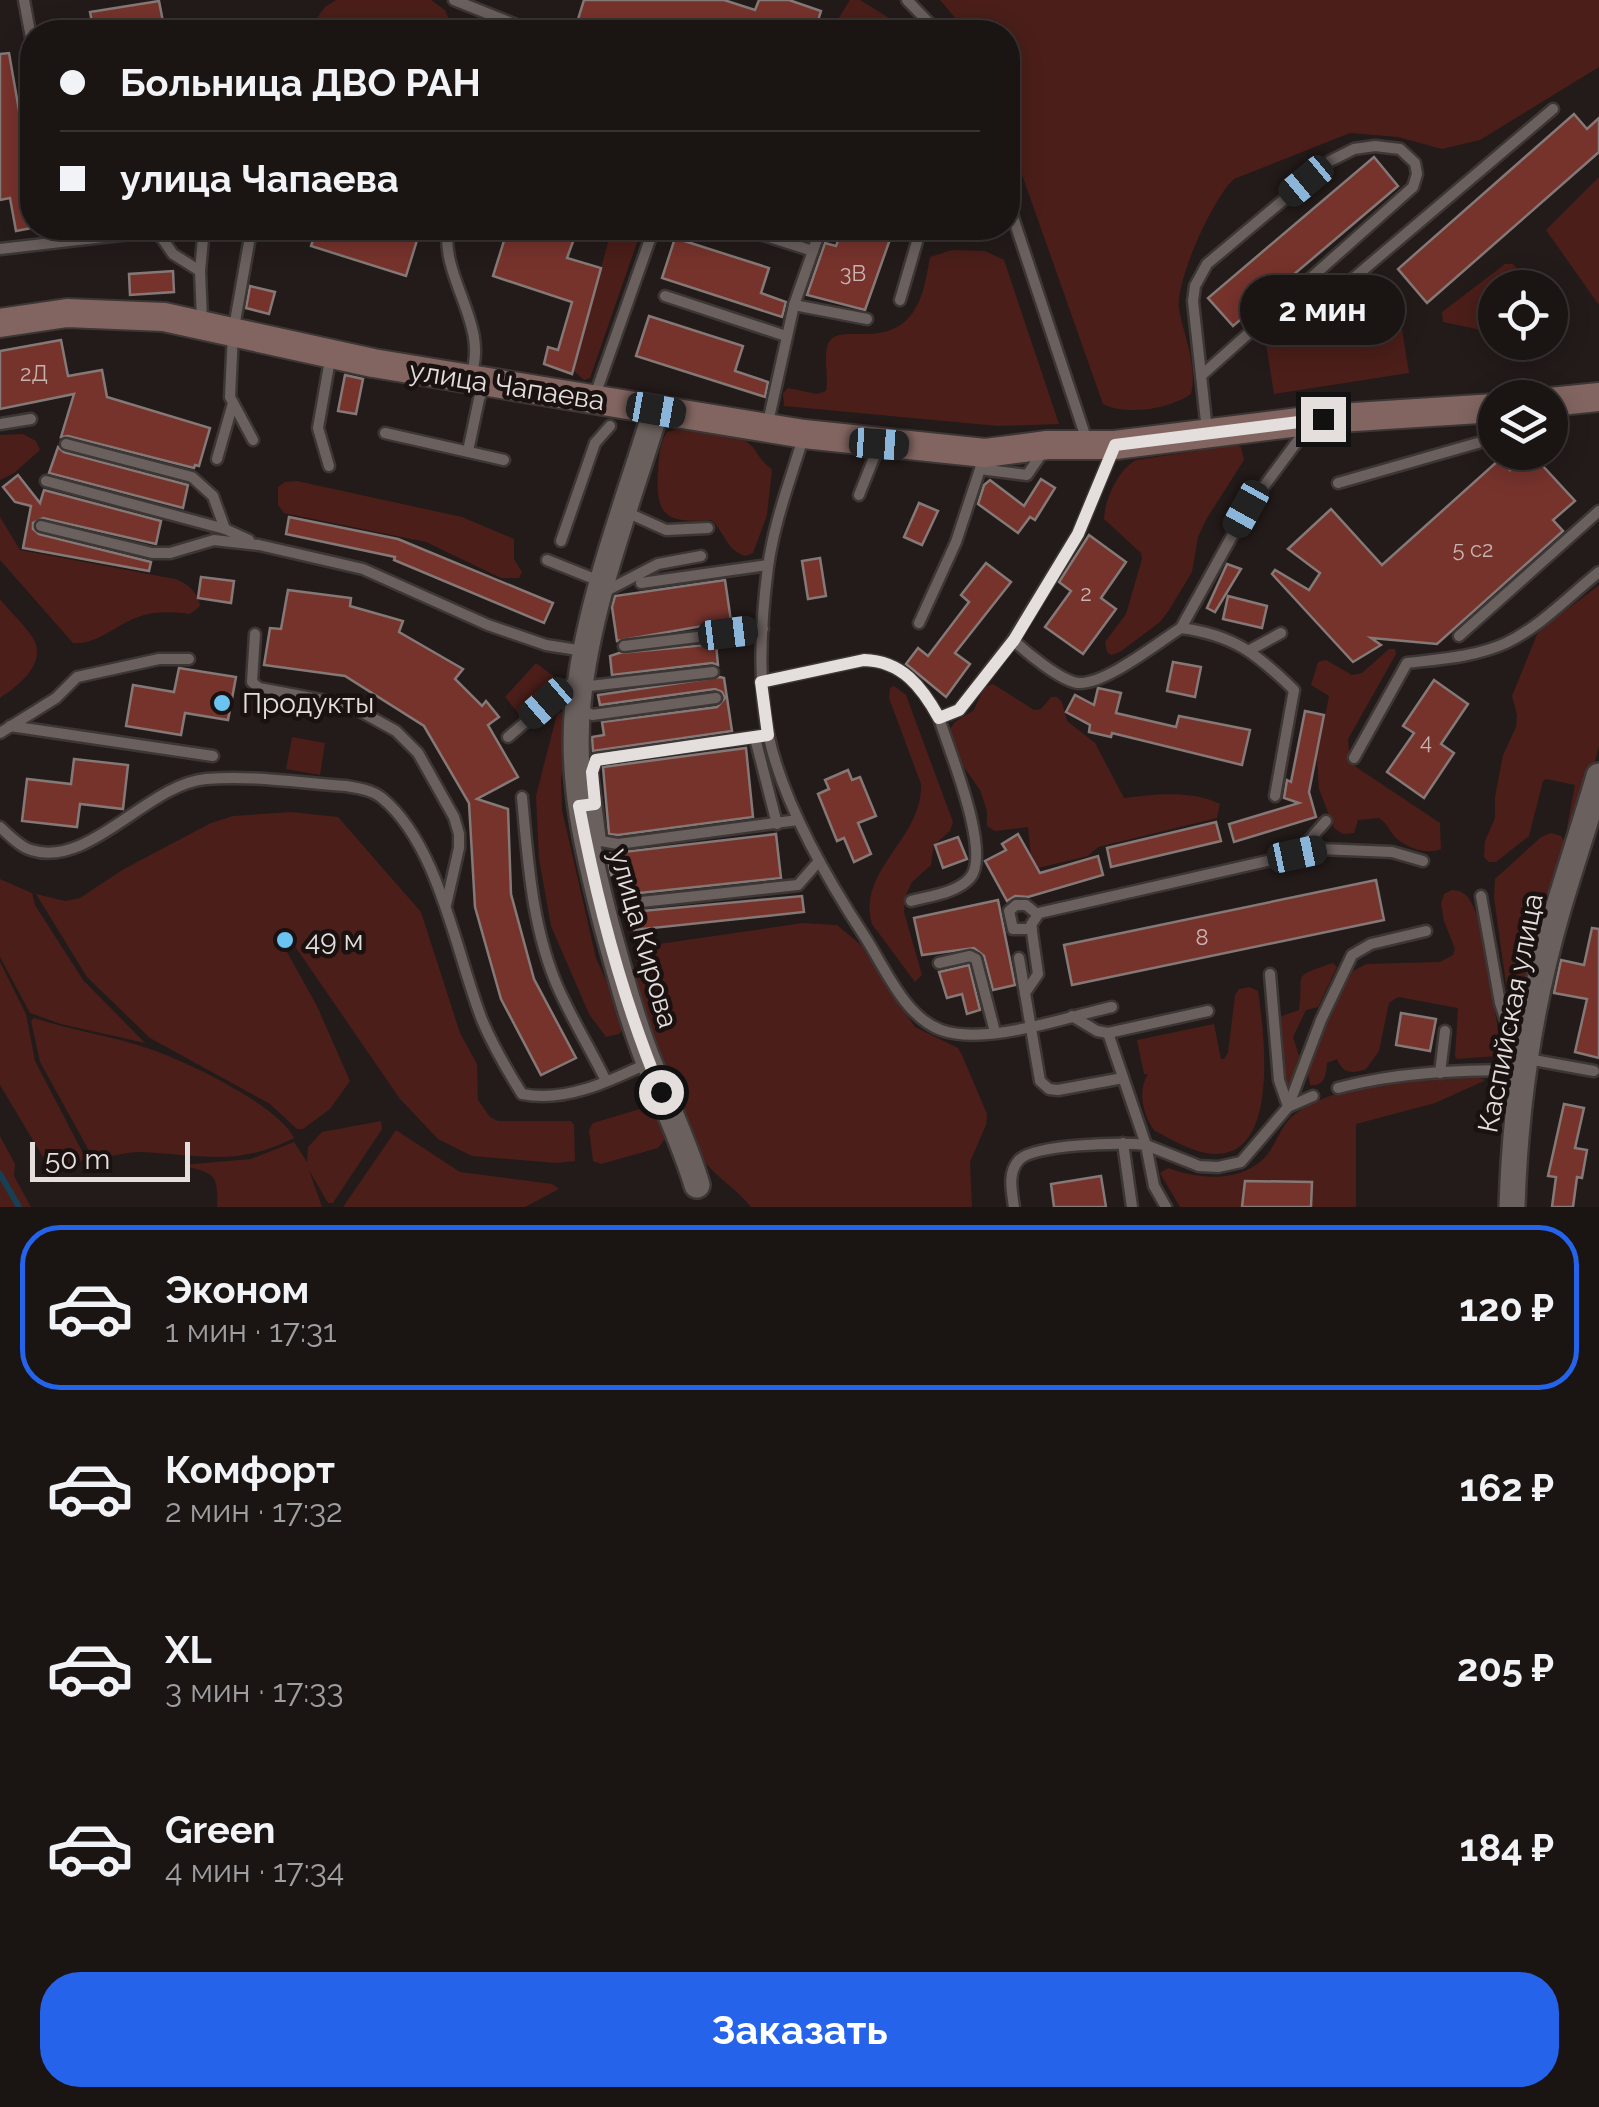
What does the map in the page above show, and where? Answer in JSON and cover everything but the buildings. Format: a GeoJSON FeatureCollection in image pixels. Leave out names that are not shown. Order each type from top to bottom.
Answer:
{"type":"FeatureCollection","features":[{"type":"Feature","properties":{"kind":"main road","name":"улица Чапаева"},"geometry":{"type":"LineString","coordinates":[[0,323],[68,312],[164,317],[373,364],[983,461],[1047,446],[1102,445],[1313,420],[1478,409]]}},
{"type":"Feature","properties":{"kind":"main road"},"geometry":{"type":"LineString","coordinates":[[1568,400],[1599,397]]}},
{"type":"Feature","properties":{"kind":"street","name":"улица Кирова"},"geometry":{"type":"LineString","coordinates":[[656,410],[601,589],[581,680],[588,855],[621,978],[649,1062],[698,1185]]}},
{"type":"Feature","properties":{"kind":"street","name":"Каспийская улица"},"geometry":{"type":"LineString","coordinates":[[1512,1207],[1514,1152],[1525,1065],[1557,911],[1599,776]]}},
{"type":"Feature","properties":{"kind":"lane"},"geometry":{"type":"LineString","coordinates":[[454,0],[504,20]]}},
{"type":"Feature","properties":{"kind":"lane"},"geometry":{"type":"LineString","coordinates":[[907,0],[926,20]]}},
{"type":"Feature","properties":{"kind":"lane"},"geometry":{"type":"LineString","coordinates":[[1316,310],[1553,109]]}},
{"type":"Feature","properties":{"kind":"lane"},"geometry":{"type":"LineString","coordinates":[[1203,374],[1413,187],[1418,174],[1415,164],[1400,149],[1354,149],[1330,160],[1207,264],[1195,286],[1193,301],[1208,432]]}},
{"type":"Feature","properties":{"kind":"lane"},"geometry":{"type":"LineString","coordinates":[[939,718],[959,710],[1014,640],[1078,534],[1102,445],[1020,233]]}},
{"type":"Feature","properties":{"kind":"lane"},"geometry":{"type":"LineString","coordinates":[[0,250],[74,240]]}},
{"type":"Feature","properties":{"kind":"lane"},"geometry":{"type":"LineString","coordinates":[[164,240],[174,254],[200,272]]}},
{"type":"Feature","properties":{"kind":"lane"},"geometry":{"type":"LineString","coordinates":[[202,326],[203,240]]}},
{"type":"Feature","properties":{"kind":"lane"},"geometry":{"type":"LineString","coordinates":[[249,240],[233,334],[230,397],[253,440]]}},
{"type":"Feature","properties":{"kind":"lane"},"geometry":{"type":"LineString","coordinates":[[448,240],[474,335],[479,399],[468,451]]}},
{"type":"Feature","properties":{"kind":"lane"},"geometry":{"type":"LineString","coordinates":[[593,398],[650,240]]}},
{"type":"Feature","properties":{"kind":"lane"},"geometry":{"type":"LineString","coordinates":[[780,240],[813,250]]}},
{"type":"Feature","properties":{"kind":"lane"},"geometry":{"type":"LineString","coordinates":[[766,428],[794,305],[817,240]]}},
{"type":"Feature","properties":{"kind":"lane"},"geometry":{"type":"LineString","coordinates":[[900,300],[918,240]]}},
{"type":"Feature","properties":{"kind":"lane"},"geometry":{"type":"LineString","coordinates":[[665,296],[786,336]]}},
{"type":"Feature","properties":{"kind":"lane"},"geometry":{"type":"LineString","coordinates":[[794,305],[867,319]]}},
{"type":"Feature","properties":{"kind":"lane"},"geometry":{"type":"LineString","coordinates":[[329,466],[318,428],[331,353]]}},
{"type":"Feature","properties":{"kind":"lane"},"geometry":{"type":"LineString","coordinates":[[217,459],[233,402]]}},
{"type":"Feature","properties":{"kind":"lane"},"geometry":{"type":"LineString","coordinates":[[0,424],[31,419]]}},
{"type":"Feature","properties":{"kind":"lane"},"geometry":{"type":"LineString","coordinates":[[1014,640],[1074,683],[1089,682],[1104,677],[1181,628],[1246,509],[1313,420]]}},
{"type":"Feature","properties":{"kind":"lane"},"geometry":{"type":"LineString","coordinates":[[561,541],[595,443],[610,426]]}},
{"type":"Feature","properties":{"kind":"lane"},"geometry":{"type":"LineString","coordinates":[[386,433],[504,460]]}},
{"type":"Feature","properties":{"kind":"lane"},"geometry":{"type":"LineString","coordinates":[[804,434],[768,565],[761,682],[768,735],[798,820],[819,861],[914,1011],[925,1022],[957,1034],[994,1032],[1112,1007]]}},
{"type":"Feature","properties":{"kind":"lane"},"geometry":{"type":"LineString","coordinates":[[1338,483],[1478,443]]}},
{"type":"Feature","properties":{"kind":"lane"},"geometry":{"type":"LineString","coordinates":[[66,444],[192,477],[213,496],[225,530]]}},
{"type":"Feature","properties":{"kind":"lane"},"geometry":{"type":"LineString","coordinates":[[860,495],[879,444]]}},
{"type":"Feature","properties":{"kind":"lane"},"geometry":{"type":"LineString","coordinates":[[919,624],[956,542],[983,461]]}},
{"type":"Feature","properties":{"kind":"lane"},"geometry":{"type":"LineString","coordinates":[[46,481],[225,530],[259,545]]}},
{"type":"Feature","properties":{"kind":"lane"},"geometry":{"type":"LineString","coordinates":[[1459,636],[1599,511]]}},
{"type":"Feature","properties":{"kind":"lane"},"geometry":{"type":"LineString","coordinates":[[625,512],[666,530],[708,528]]}},
{"type":"Feature","properties":{"kind":"lane"},"geometry":{"type":"LineString","coordinates":[[42,526],[152,552],[170,554],[214,540],[259,545],[363,569],[488,625],[546,645],[581,680],[592,714],[716,698]]}},
{"type":"Feature","properties":{"kind":"lane"},"geometry":{"type":"LineString","coordinates":[[547,560],[601,589],[640,571],[701,556]]}},
{"type":"Feature","properties":{"kind":"lane"},"geometry":{"type":"LineString","coordinates":[[641,583],[768,565]]}},
{"type":"Feature","properties":{"kind":"lane"},"geometry":{"type":"LineString","coordinates":[[1354,758],[1408,663],[1458,658],[1505,643],[1523,634],[1599,572]]}},
{"type":"Feature","properties":{"kind":"lane"},"geometry":{"type":"LineString","coordinates":[[624,646],[763,628]]}},
{"type":"Feature","properties":{"kind":"lane"},"geometry":{"type":"LineString","coordinates":[[1181,628],[1238,642],[1294,690],[1276,796]]}},
{"type":"Feature","properties":{"kind":"lane"},"geometry":{"type":"LineString","coordinates":[[1250,650],[1281,633]]}},
{"type":"Feature","properties":{"kind":"lane"},"geometry":{"type":"LineString","coordinates":[[254,634],[252,682],[260,688],[349,705],[396,732],[418,753],[454,817],[459,834],[446,906]]}},
{"type":"Feature","properties":{"kind":"lane"},"geometry":{"type":"LineString","coordinates":[[5,729],[56,698],[77,677],[168,657],[189,659]]}},
{"type":"Feature","properties":{"kind":"lane"},"geometry":{"type":"LineString","coordinates":[[761,682],[878,660],[902,670],[931,703],[975,834],[977,862],[972,875],[958,888],[911,901]]}},
{"type":"Feature","properties":{"kind":"lane"},"geometry":{"type":"LineString","coordinates":[[508,737],[575,679],[713,672]]}},
{"type":"Feature","properties":{"kind":"lane"},"geometry":{"type":"LineString","coordinates":[[5,729],[212,756]]}},
{"type":"Feature","properties":{"kind":"lane"},"geometry":{"type":"LineString","coordinates":[[768,735],[599,758],[592,765],[587,805],[602,841],[610,844],[798,820]]}},
{"type":"Feature","properties":{"kind":"lane"},"geometry":{"type":"LineString","coordinates":[[755,738],[777,824]]}},
{"type":"Feature","properties":{"kind":"lane"},"geometry":{"type":"LineString","coordinates":[[0,827],[30,850],[60,852],[87,842],[155,798],[204,779],[346,786],[380,796],[409,829],[446,906],[494,1049],[522,1094],[552,1096],[606,1081],[649,1062]]}},
{"type":"Feature","properties":{"kind":"lane"},"geometry":{"type":"LineString","coordinates":[[522,798],[541,939],[559,990],[606,1081]]}},
{"type":"Feature","properties":{"kind":"lane"},"geometry":{"type":"LineString","coordinates":[[1297,854],[1326,820]]}},
{"type":"Feature","properties":{"kind":"lane"},"geometry":{"type":"LineString","coordinates":[[1038,914],[1297,854],[1344,848],[1392,852],[1423,861]]}},
{"type":"Feature","properties":{"kind":"lane"},"geometry":{"type":"LineString","coordinates":[[641,902],[798,885],[819,861]]}},
{"type":"Feature","properties":{"kind":"lane"},"geometry":{"type":"LineString","coordinates":[[1481,896],[1500,1003],[1525,1065]]}},
{"type":"Feature","properties":{"kind":"lane"},"geometry":{"type":"LineString","coordinates":[[1032,929],[1013,929],[1009,911],[1016,905],[1026,905],[1038,914]]}},
{"type":"Feature","properties":{"kind":"lane"},"geometry":{"type":"LineString","coordinates":[[1026,993],[1038,974],[1032,929],[1038,914]]}},
{"type":"Feature","properties":{"kind":"lane"},"geometry":{"type":"LineString","coordinates":[[1014,1207],[1010,1178],[1024,1156],[1104,1142],[1146,1146],[1198,1166],[1241,1162],[1288,1108],[1321,1020],[1352,954],[1371,944],[1426,931]]}},
{"type":"Feature","properties":{"kind":"lane"},"geometry":{"type":"LineString","coordinates":[[938,963],[970,956],[976,959],[994,1032]]}},
{"type":"Feature","properties":{"kind":"lane"},"geometry":{"type":"LineString","coordinates":[[1019,958],[1040,1082],[1049,1089],[1122,1078]]}},
{"type":"Feature","properties":{"kind":"lane"},"geometry":{"type":"LineString","coordinates":[[1270,974],[1279,1080],[1288,1108]]}},
{"type":"Feature","properties":{"kind":"lane"},"geometry":{"type":"LineString","coordinates":[[1071,1016],[1108,1033],[1208,1010]]}},
{"type":"Feature","properties":{"kind":"lane"},"geometry":{"type":"LineString","coordinates":[[1440,1072],[1445,1031]]}},
{"type":"Feature","properties":{"kind":"lane"},"geometry":{"type":"LineString","coordinates":[[1108,1033],[1146,1146],[1154,1186],[1166,1207]]}},
{"type":"Feature","properties":{"kind":"lane"},"geometry":{"type":"LineString","coordinates":[[1338,1088],[1365,1081],[1525,1065],[1594,1070]]}},
{"type":"Feature","properties":{"kind":"lane"},"geometry":{"type":"LineString","coordinates":[[1288,1108],[1312,1096]]}},
{"type":"Feature","properties":{"kind":"lane"},"geometry":{"type":"LineString","coordinates":[[1124,1143],[1132,1207]]}},
{"type":"Feature","properties":{"kind":"shaded area"},"geometry":{"type":"Polygon","coordinates":[[[336,0],[431,0],[445,10],[449,20],[317,18],[336,0]]]}},
{"type":"Feature","properties":{"kind":"shaded area"},"geometry":{"type":"Polygon","coordinates":[[[850,0],[860,0],[892,20],[838,20],[850,0]]]}},
{"type":"Feature","properties":{"kind":"shaded area"},"geometry":{"type":"Polygon","coordinates":[[[940,0],[1599,0],[1599,67],[1480,140],[1442,149],[1398,137],[1350,133],[1234,179],[1216,203],[1197,241],[1179,296],[1192,362],[1191,394],[1160,407],[1124,410],[1103,404],[1020,169],[1020,20],[957,20],[940,0]]]}},
{"type":"Feature","properties":{"kind":"shaded area"},"geometry":{"type":"Polygon","coordinates":[[[1599,177],[1599,305],[1546,230],[1599,177]]]}},
{"type":"Feature","properties":{"kind":"shaded area"},"geometry":{"type":"Polygon","coordinates":[[[609,240],[638,240],[590,378],[584,380],[573,370],[609,240]]]}},
{"type":"Feature","properties":{"kind":"shaded area"},"geometry":{"type":"Polygon","coordinates":[[[952,250],[985,251],[1004,260],[1059,424],[998,426],[784,406],[783,393],[788,388],[817,394],[826,391],[827,349],[834,337],[878,333],[904,322],[921,297],[930,257],[952,250]]]}},
{"type":"Feature","properties":{"kind":"shaded area"},"geometry":{"type":"Polygon","coordinates":[[[1513,264],[1518,270],[1497,270],[1513,264]]]}},
{"type":"Feature","properties":{"kind":"shaded area"},"geometry":{"type":"Polygon","coordinates":[[[1478,285],[1478,329],[1443,322],[1442,312],[1478,285]]]}},
{"type":"Feature","properties":{"kind":"shaded area"},"geometry":{"type":"Polygon","coordinates":[[[1399,310],[1409,373],[1274,394],[1264,331],[1399,310]]]}},
{"type":"Feature","properties":{"kind":"shaded area"},"geometry":{"type":"Polygon","coordinates":[[[677,429],[744,440],[772,469],[767,515],[753,553],[745,556],[733,549],[711,520],[675,518],[662,508],[658,487],[660,451],[667,432],[677,429]]]}},
{"type":"Feature","properties":{"kind":"shaded area"},"geometry":{"type":"Polygon","coordinates":[[[23,434],[36,441],[40,450],[0,480],[0,435],[23,434]]]}},
{"type":"Feature","properties":{"kind":"shaded area"},"geometry":{"type":"Polygon","coordinates":[[[1230,442],[1241,447],[1244,460],[1198,537],[1192,572],[1160,622],[1111,655],[1105,642],[1126,614],[1142,559],[1141,553],[1104,519],[1114,486],[1136,460],[1230,442]]]}},
{"type":"Feature","properties":{"kind":"shaded area"},"geometry":{"type":"Polygon","coordinates":[[[297,481],[462,517],[514,539],[514,559],[522,572],[519,578],[501,578],[426,542],[284,513],[278,505],[278,487],[297,481]]]}},
{"type":"Feature","properties":{"kind":"shaded area"},"geometry":{"type":"Polygon","coordinates":[[[0,517],[20,550],[175,579],[192,589],[200,606],[190,614],[165,612],[141,616],[91,641],[73,643],[0,560],[0,517]]]}},
{"type":"Feature","properties":{"kind":"shaded area"},"geometry":{"type":"Polygon","coordinates":[[[1599,585],[1599,746],[1578,826],[1569,830],[1567,827],[1575,785],[1546,779],[1529,836],[1496,862],[1489,862],[1484,857],[1485,841],[1495,818],[1503,755],[1516,727],[1512,696],[1538,632],[1599,585]]]}},
{"type":"Feature","properties":{"kind":"shaded area"},"geometry":{"type":"Polygon","coordinates":[[[0,599],[33,638],[37,656],[29,673],[0,698],[0,599]]]}},
{"type":"Feature","properties":{"kind":"shaded area"},"geometry":{"type":"Polygon","coordinates":[[[1389,649],[1395,649],[1396,654],[1348,739],[1350,763],[1440,823],[1441,849],[1436,851],[1405,844],[1379,818],[1358,820],[1354,833],[1343,834],[1334,828],[1319,789],[1317,758],[1329,696],[1311,685],[1318,662],[1326,660],[1352,675],[1362,673],[1389,649]]]}},
{"type":"Feature","properties":{"kind":"shaded area"},"geometry":{"type":"Polygon","coordinates":[[[536,663],[564,684],[524,720],[505,697],[536,663]]]}},
{"type":"Feature","properties":{"kind":"shaded area"},"geometry":{"type":"Polygon","coordinates":[[[993,684],[1034,710],[1057,697],[1067,721],[1095,743],[1124,798],[1160,794],[1197,797],[1220,804],[1217,818],[1098,847],[1088,856],[1038,868],[1031,857],[1028,827],[995,831],[987,826],[980,790],[954,753],[950,729],[974,710],[984,687],[993,684]]]}},
{"type":"Feature","properties":{"kind":"shaded area"},"geometry":{"type":"Polygon","coordinates":[[[894,686],[906,695],[953,822],[950,831],[934,845],[931,865],[912,882],[905,897],[904,912],[922,975],[915,982],[872,924],[870,905],[881,870],[919,804],[921,784],[889,698],[894,686]]]}},
{"type":"Feature","properties":{"kind":"shaded area"},"geometry":{"type":"Polygon","coordinates":[[[563,711],[568,717],[562,810],[596,958],[624,1028],[619,1034],[606,1037],[589,1014],[551,926],[539,859],[536,796],[557,714],[563,711]]]}},
{"type":"Feature","properties":{"kind":"shaded area"},"geometry":{"type":"Polygon","coordinates":[[[292,737],[325,743],[320,775],[286,769],[292,737]]]}},
{"type":"Feature","properties":{"kind":"shaded area"},"geometry":{"type":"Polygon","coordinates":[[[291,812],[338,817],[421,912],[460,1033],[477,1064],[478,1100],[490,1117],[498,1121],[571,1121],[575,1161],[472,1156],[438,1139],[400,1099],[290,939],[284,937],[282,943],[317,1006],[350,1081],[330,1109],[303,1129],[297,1129],[270,1104],[150,1038],[87,977],[36,894],[65,901],[80,898],[124,869],[211,823],[233,816],[291,812]]]}},
{"type":"Feature","properties":{"kind":"shaded area"},"geometry":{"type":"Polygon","coordinates":[[[1551,833],[1561,836],[1569,847],[1557,888],[1540,898],[1531,910],[1530,924],[1539,943],[1525,1002],[1517,1006],[1508,998],[1494,898],[1495,879],[1541,837],[1551,833]]]}},
{"type":"Feature","properties":{"kind":"shaded area"},"geometry":{"type":"Polygon","coordinates":[[[0,879],[32,893],[35,905],[83,980],[145,1043],[30,1013],[0,957],[0,879]]]}},
{"type":"Feature","properties":{"kind":"shaded area"},"geometry":{"type":"Polygon","coordinates":[[[1452,890],[1466,895],[1478,917],[1502,1051],[1497,1056],[1457,1059],[1458,1008],[1398,997],[1389,1003],[1379,1051],[1366,1069],[1348,1072],[1337,1059],[1327,1063],[1322,1082],[1310,1085],[1308,1073],[1336,1000],[1353,971],[1366,964],[1440,962],[1453,955],[1455,949],[1441,904],[1444,894],[1452,890]]]}},
{"type":"Feature","properties":{"kind":"shaded area"},"geometry":{"type":"Polygon","coordinates":[[[803,923],[837,925],[861,945],[915,1027],[958,1048],[987,1114],[970,1162],[972,1207],[751,1207],[702,1158],[682,1118],[647,1022],[636,968],[639,953],[650,945],[803,923]]]}},
{"type":"Feature","properties":{"kind":"shaded area"},"geometry":{"type":"Polygon","coordinates":[[[0,962],[26,1014],[35,1061],[85,1157],[77,1165],[52,1165],[43,1157],[0,1085],[0,962]]]}},
{"type":"Feature","properties":{"kind":"shaded area"},"geometry":{"type":"Polygon","coordinates":[[[1333,963],[1337,967],[1318,1007],[1306,1010],[1293,1037],[1299,1056],[1288,1089],[1283,1077],[1279,1017],[1299,1010],[1304,974],[1333,963]]]}},
{"type":"Feature","properties":{"kind":"shaded area"},"geometry":{"type":"Polygon","coordinates":[[[1250,987],[1258,991],[1264,1064],[1263,1093],[1247,1139],[1230,1152],[1206,1153],[1155,1131],[1143,1103],[1148,1074],[1144,1074],[1137,1040],[1214,1024],[1224,1059],[1235,995],[1239,989],[1250,987]]]}},
{"type":"Feature","properties":{"kind":"shaded area"},"geometry":{"type":"Polygon","coordinates":[[[34,1018],[169,1056],[252,1099],[285,1125],[294,1138],[235,1156],[139,1152],[92,1156],[40,1062],[31,1021],[34,1018]]]}},
{"type":"Feature","properties":{"kind":"shaded area"},"geometry":{"type":"Polygon","coordinates":[[[1470,1076],[1484,1081],[1435,1103],[1356,1124],[1356,1207],[1180,1207],[1160,1173],[1168,1168],[1207,1177],[1234,1175],[1257,1164],[1270,1151],[1291,1117],[1321,1100],[1367,1087],[1470,1076]]]}},
{"type":"Feature","properties":{"kind":"shaded area"},"geometry":{"type":"Polygon","coordinates":[[[643,1108],[662,1122],[665,1139],[658,1148],[601,1164],[593,1161],[589,1130],[593,1123],[643,1108]]]}},
{"type":"Feature","properties":{"kind":"shaded area"},"geometry":{"type":"Polygon","coordinates":[[[381,1121],[382,1129],[333,1203],[328,1203],[309,1170],[322,1207],[217,1207],[217,1187],[212,1176],[182,1165],[251,1159],[294,1142],[307,1162],[308,1147],[322,1132],[381,1121]]]}},
{"type":"Feature","properties":{"kind":"shaded area"},"geometry":{"type":"Polygon","coordinates":[[[396,1130],[460,1172],[552,1184],[559,1189],[525,1207],[343,1207],[396,1130]]]}},
{"type":"Feature","properties":{"kind":"shaded area"},"geometry":{"type":"Polygon","coordinates":[[[0,1136],[15,1164],[14,1176],[31,1207],[0,1207],[0,1136]]]}},
{"type":"Feature","properties":{"kind":"waterway"},"geometry":{"type":"LineString","coordinates":[[0,1174],[19,1207]]}},
{"type":"Feature","properties":{"kind":"place","name":"Продукты"},"geometry":{"type":"Point","coordinates":[222,703]}},
{"type":"Feature","properties":{"kind":"place","name":"49 м"},"geometry":{"type":"Point","coordinates":[285,940]}},
{"type":"Feature","properties":{"kind":"route"},"geometry":{"type":"LineString","coordinates":[[661,1092],[621,978],[588,855],[579,806],[595,804],[592,765],[596,760],[768,735],[761,682],[864,660],[878,660],[902,670],[916,683],[939,718],[959,710],[1014,640],[1078,534],[1115,445],[1323,419]]}}]}
